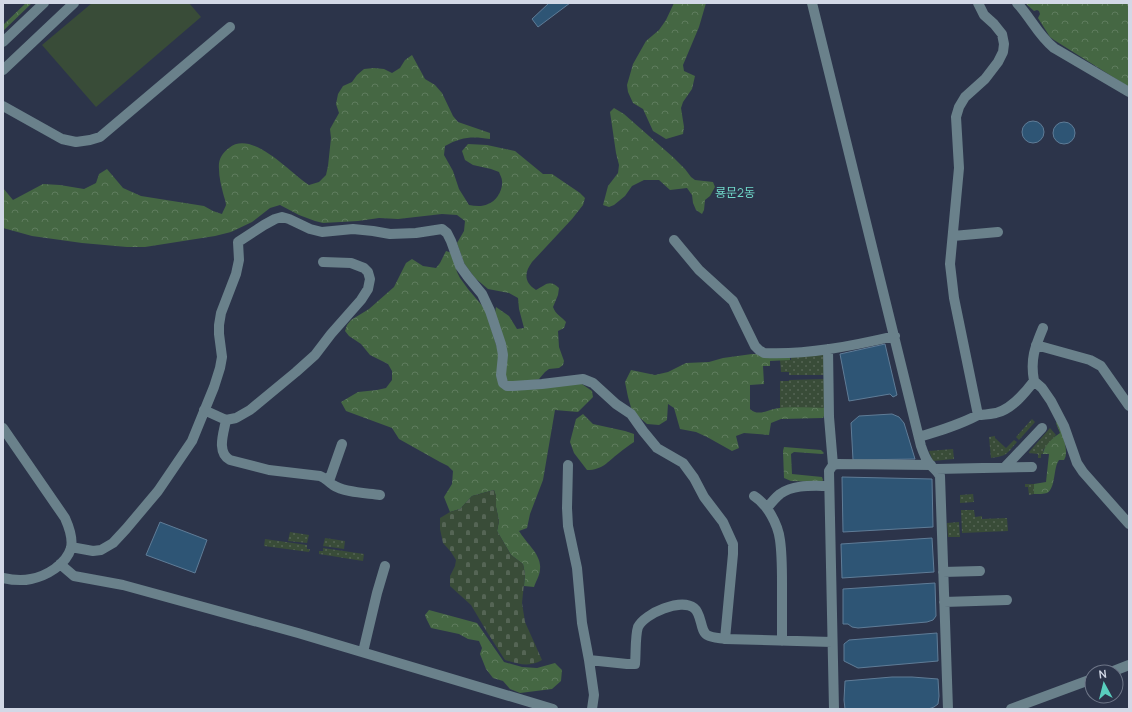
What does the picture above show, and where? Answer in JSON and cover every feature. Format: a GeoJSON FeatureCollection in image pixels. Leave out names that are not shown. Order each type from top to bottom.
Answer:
{"type":"FeatureCollection","features":[{"type":"Feature","properties":{"kind":"street"},"geometry":{"type":"LineString","coordinates":[[3,42],[44,3]]}},
{"type":"Feature","properties":{"kind":"street"},"geometry":{"type":"LineString","coordinates":[[3,70],[74,3]]}},
{"type":"Feature","properties":{"kind":"street"},"geometry":{"type":"LineString","coordinates":[[812,3],[919,437],[925,457],[940,476],[948,709]]}},
{"type":"Feature","properties":{"kind":"street"},"geometry":{"type":"LineString","coordinates":[[978,3],[984,15],[1002,34],[1004,44],[1003,52],[998,62],[985,79],[965,97],[956,117],[959,168],[950,264],[954,298],[978,415]]}},
{"type":"Feature","properties":{"kind":"street"},"geometry":{"type":"LineString","coordinates":[[1018,3],[1045,40],[1054,48],[1129,92]]}},
{"type":"Feature","properties":{"kind":"street"},"geometry":{"type":"LineString","coordinates":[[3,106],[62,140],[76,142],[100,137],[230,27]]}},
{"type":"Feature","properties":{"kind":"street"},"geometry":{"type":"LineString","coordinates":[[71,547],[93,551],[101,550],[113,543],[158,491],[192,441],[214,388],[220,368],[222,357],[219,325],[236,274],[239,260],[238,242],[264,225],[282,217],[310,229],[322,232],[353,229],[390,234],[409,234],[442,229],[447,233],[451,241],[460,266],[482,294],[490,311],[503,355],[501,375],[503,383],[507,386],[513,386],[583,379],[593,383],[616,404],[631,414],[657,448],[683,463],[694,478],[704,497],[723,522],[733,544],[725,639]]}},
{"type":"Feature","properties":{"kind":"street"},"geometry":{"type":"LineString","coordinates":[[953,236],[998,232]]}},
{"type":"Feature","properties":{"kind":"street"},"geometry":{"type":"LineString","coordinates":[[674,240],[699,270],[733,301],[755,346],[764,353],[775,354],[807,352],[895,336]]}},
{"type":"Feature","properties":{"kind":"street"},"geometry":{"type":"LineString","coordinates":[[204,410],[226,420],[236,418],[250,410],[296,372],[315,354],[361,300],[368,289],[370,279],[368,272],[364,268],[351,263],[323,262]]}},
{"type":"Feature","properties":{"kind":"street"},"geometry":{"type":"LineString","coordinates":[[1043,328],[1033,355],[1032,370],[1034,381],[1047,394],[1064,426],[1076,463],[1129,524]]}},
{"type":"Feature","properties":{"kind":"street"},"geometry":{"type":"LineString","coordinates":[[1036,345],[1090,360],[1102,366],[1129,406]]}},
{"type":"Feature","properties":{"kind":"street"},"geometry":{"type":"LineString","coordinates":[[828,349],[829,417],[833,465],[829,471],[829,486],[834,709]]}},
{"type":"Feature","properties":{"kind":"street"},"geometry":{"type":"LineString","coordinates":[[919,437],[961,424],[978,415],[998,413],[1011,406],[1034,381]]}},
{"type":"Feature","properties":{"kind":"street"},"geometry":{"type":"LineString","coordinates":[[226,420],[222,447],[227,459],[269,470],[320,476],[329,481],[333,486],[349,491],[380,495]]}},
{"type":"Feature","properties":{"kind":"street"},"geometry":{"type":"LineString","coordinates":[[3,428],[65,518],[69,527],[71,547],[65,559],[49,572],[31,579],[13,580],[3,578]]}},
{"type":"Feature","properties":{"kind":"street"},"geometry":{"type":"LineString","coordinates":[[1005,467],[1042,428]]}},
{"type":"Feature","properties":{"kind":"street"},"geometry":{"type":"LineString","coordinates":[[329,481],[342,444]]}},
{"type":"Feature","properties":{"kind":"street"},"geometry":{"type":"LineString","coordinates":[[568,465],[568,526],[577,568],[582,623],[594,695],[592,709]]}},
{"type":"Feature","properties":{"kind":"street"},"geometry":{"type":"LineString","coordinates":[[833,465],[1032,467]]}},
{"type":"Feature","properties":{"kind":"street"},"geometry":{"type":"LineString","coordinates":[[767,508],[779,495],[788,489],[801,486],[829,486]]}},
{"type":"Feature","properties":{"kind":"street"},"geometry":{"type":"LineString","coordinates":[[754,496],[767,508],[780,539],[782,564],[782,641]]}},
{"type":"Feature","properties":{"kind":"street"},"geometry":{"type":"LineString","coordinates":[[60,564],[74,576],[151,592],[298,633],[553,709]]}},
{"type":"Feature","properties":{"kind":"street"},"geometry":{"type":"LineString","coordinates":[[363,652],[385,566]]}},
{"type":"Feature","properties":{"kind":"street"},"geometry":{"type":"LineString","coordinates":[[943,572],[980,570]]}},
{"type":"Feature","properties":{"kind":"street"},"geometry":{"type":"LineString","coordinates":[[944,602],[1007,600]]}},
{"type":"Feature","properties":{"kind":"street"},"geometry":{"type":"LineString","coordinates":[[589,660],[635,664],[637,632],[639,626],[647,617],[658,610],[672,605],[694,607],[697,611],[705,633],[708,636],[725,639],[832,642]]}},
{"type":"Feature","properties":{"kind":"street"},"geometry":{"type":"LineString","coordinates":[[1011,709],[1084,682]]}},
{"type":"Feature","properties":{"kind":"green space"},"geometry":{"type":"Polygon","coordinates":[[[26,3],[32,3],[3,31],[3,25],[26,3]]]}},
{"type":"Feature","properties":{"kind":"green space"},"geometry":{"type":"Polygon","coordinates":[[[92,3],[189,3],[201,17],[96,107],[42,45],[92,3]]]}},
{"type":"Feature","properties":{"kind":"green space"},"geometry":{"type":"Polygon","coordinates":[[[674,3],[706,3],[699,27],[683,65],[684,71],[695,76],[692,89],[683,102],[681,108],[684,127],[683,134],[666,139],[653,131],[643,109],[633,103],[628,92],[627,85],[633,64],[646,41],[659,30],[666,20],[674,3]]]}},
{"type":"Feature","properties":{"kind":"green space"},"geometry":{"type":"Polygon","coordinates":[[[1025,3],[1129,3],[1129,87],[1050,37],[1038,18],[1040,14],[1039,11],[1034,11],[1025,3]]]}},
{"type":"Feature","properties":{"kind":"green space"},"geometry":{"type":"Polygon","coordinates":[[[412,55],[425,79],[435,85],[442,93],[453,116],[458,122],[490,133],[490,139],[467,138],[445,146],[444,155],[453,171],[459,189],[469,205],[481,206],[491,203],[500,192],[502,181],[499,172],[473,165],[465,160],[462,151],[468,144],[487,145],[515,151],[543,174],[552,174],[585,198],[583,205],[572,219],[529,266],[526,277],[529,284],[536,290],[550,283],[559,288],[553,307],[557,314],[566,322],[564,328],[558,331],[559,347],[564,361],[563,365],[559,368],[549,369],[539,379],[515,384],[506,380],[495,313],[496,307],[509,316],[517,329],[524,328],[518,298],[509,293],[488,289],[475,278],[464,263],[457,243],[464,231],[465,221],[457,215],[442,214],[398,219],[379,218],[323,223],[299,215],[280,205],[270,208],[252,222],[231,232],[145,247],[82,243],[32,236],[3,228],[3,188],[13,200],[43,184],[84,189],[96,183],[99,174],[107,169],[123,188],[141,196],[204,206],[222,214],[226,205],[219,172],[219,163],[224,152],[238,144],[249,144],[259,148],[309,185],[319,182],[326,175],[331,138],[330,129],[339,113],[336,104],[338,94],[343,86],[352,82],[364,69],[384,69],[392,73],[400,68],[405,60],[412,55]]]}},
{"type":"Feature","properties":{"kind":"green space"},"geometry":{"type":"Polygon","coordinates":[[[614,108],[624,114],[674,158],[695,180],[713,182],[715,187],[710,196],[705,200],[702,214],[696,210],[692,195],[687,188],[670,190],[659,180],[644,180],[632,186],[625,196],[614,205],[609,207],[603,205],[608,186],[618,173],[619,165],[610,112],[614,108]]]}},
{"type":"Feature","properties":{"kind":"green space"},"geometry":{"type":"Polygon","coordinates":[[[446,251],[452,253],[460,278],[485,309],[499,354],[499,384],[579,382],[592,391],[593,397],[578,412],[555,410],[543,480],[530,514],[527,528],[519,531],[539,559],[540,569],[534,587],[524,586],[525,574],[523,564],[511,555],[497,531],[499,521],[494,490],[472,496],[460,509],[450,512],[444,497],[452,484],[453,471],[448,466],[399,439],[392,428],[346,411],[341,402],[358,392],[386,388],[392,380],[392,371],[388,364],[370,355],[361,344],[349,336],[345,331],[347,325],[351,320],[369,309],[394,287],[406,263],[412,259],[423,266],[436,268],[446,251]]]}},
{"type":"Feature","properties":{"kind":"green space"},"geometry":{"type":"Polygon","coordinates":[[[752,354],[775,355],[790,358],[790,360],[770,361],[770,366],[763,366],[764,384],[750,385],[750,409],[759,413],[774,409],[786,408],[826,408],[823,418],[781,419],[771,423],[769,435],[744,433],[736,436],[739,448],[732,451],[696,432],[680,429],[674,408],[668,404],[667,420],[659,425],[647,424],[632,411],[625,382],[631,370],[655,375],[668,372],[686,363],[709,362],[723,358],[752,354]]]}},
{"type":"Feature","properties":{"kind":"green space"},"geometry":{"type":"Polygon","coordinates":[[[825,355],[825,375],[789,375],[789,372],[781,372],[780,360],[791,360],[791,356],[825,355]]]}},
{"type":"Feature","properties":{"kind":"green space"},"geometry":{"type":"Polygon","coordinates":[[[825,379],[826,408],[780,408],[780,381],[825,379]]]}},
{"type":"Feature","properties":{"kind":"green space"},"geometry":{"type":"Polygon","coordinates":[[[583,414],[593,424],[634,434],[634,442],[601,467],[587,470],[574,453],[570,442],[576,419],[583,414]]]}},
{"type":"Feature","properties":{"kind":"green space"},"geometry":{"type":"Polygon","coordinates":[[[1032,419],[1035,422],[1019,440],[1016,437],[1032,419]]]}},
{"type":"Feature","properties":{"kind":"green space"},"geometry":{"type":"Polygon","coordinates":[[[1058,421],[1066,446],[1066,456],[1064,460],[1059,460],[1057,464],[1050,490],[1047,493],[1034,494],[1034,484],[1046,482],[1049,454],[1043,454],[1043,451],[1049,442],[1060,433],[1056,423],[1058,421]]]}},
{"type":"Feature","properties":{"kind":"green space"},"geometry":{"type":"Polygon","coordinates":[[[1050,428],[1056,435],[1043,450],[1041,458],[1038,458],[1038,454],[1029,453],[1029,452],[1050,428]]]}},
{"type":"Feature","properties":{"kind":"green space"},"geometry":{"type":"Polygon","coordinates":[[[995,436],[995,438],[1006,448],[1014,440],[1017,442],[1006,454],[991,458],[989,437],[995,436]]]}},
{"type":"Feature","properties":{"kind":"green space"},"geometry":{"type":"Polygon","coordinates":[[[784,447],[821,450],[824,453],[794,452],[791,454],[792,474],[822,477],[822,482],[791,481],[784,478],[784,447]]]}},
{"type":"Feature","properties":{"kind":"green space"},"geometry":{"type":"Polygon","coordinates":[[[953,449],[954,459],[933,461],[929,451],[953,449]]]}},
{"type":"Feature","properties":{"kind":"green space"},"geometry":{"type":"Polygon","coordinates":[[[1025,484],[1034,484],[1034,494],[1029,495],[1028,487],[1025,487],[1025,484]]]}},
{"type":"Feature","properties":{"kind":"green space"},"geometry":{"type":"Polygon","coordinates":[[[494,490],[499,521],[497,531],[511,555],[523,564],[525,574],[522,603],[525,622],[542,660],[528,665],[505,660],[471,605],[450,586],[450,576],[456,560],[443,543],[440,529],[440,518],[450,512],[460,509],[472,496],[494,490]]]}},
{"type":"Feature","properties":{"kind":"green space"},"geometry":{"type":"Polygon","coordinates":[[[973,494],[974,502],[960,503],[960,495],[973,494]]]}},
{"type":"Feature","properties":{"kind":"green space"},"geometry":{"type":"Polygon","coordinates":[[[961,510],[974,510],[975,517],[982,516],[982,519],[1007,518],[1008,531],[962,533],[961,510]]]}},
{"type":"Feature","properties":{"kind":"green space"},"geometry":{"type":"Polygon","coordinates":[[[959,522],[960,537],[948,537],[947,523],[959,522]]]}},
{"type":"Feature","properties":{"kind":"green space"},"geometry":{"type":"Polygon","coordinates":[[[290,532],[309,535],[307,543],[288,541],[290,532]]]}},
{"type":"Feature","properties":{"kind":"green space"},"geometry":{"type":"Polygon","coordinates":[[[325,538],[345,541],[344,549],[323,546],[325,538]]]}},
{"type":"Feature","properties":{"kind":"green space"},"geometry":{"type":"Polygon","coordinates":[[[265,539],[307,545],[307,549],[310,549],[309,552],[264,546],[265,539]]]}},
{"type":"Feature","properties":{"kind":"green space"},"geometry":{"type":"Polygon","coordinates":[[[323,548],[364,554],[363,561],[319,554],[319,551],[323,551],[323,548]]]}},
{"type":"Feature","properties":{"kind":"green space"},"geometry":{"type":"Polygon","coordinates":[[[429,610],[477,623],[504,662],[522,667],[537,668],[555,663],[562,670],[561,681],[552,689],[520,693],[510,689],[503,681],[493,678],[486,669],[480,654],[482,648],[479,641],[468,639],[459,634],[431,628],[425,615],[429,610]]]}},
{"type":"Feature","properties":{"kind":"water"},"geometry":{"type":"Polygon","coordinates":[[[549,3],[570,3],[538,27],[532,19],[549,3]]]}},
{"type":"Feature","properties":{"kind":"water"},"geometry":{"type":"Polygon","coordinates":[[[1033,121],[1041,124],[1044,132],[1041,140],[1033,143],[1025,140],[1022,132],[1025,124],[1033,121]]]}},
{"type":"Feature","properties":{"kind":"water"},"geometry":{"type":"Polygon","coordinates":[[[1064,122],[1072,125],[1075,133],[1072,141],[1064,144],[1056,141],[1053,133],[1056,125],[1064,122]]]}},
{"type":"Feature","properties":{"kind":"water"},"geometry":{"type":"Polygon","coordinates":[[[885,344],[897,395],[893,397],[890,394],[849,401],[840,354],[885,344]]]}},
{"type":"Feature","properties":{"kind":"water"},"geometry":{"type":"Polygon","coordinates":[[[892,414],[899,417],[904,423],[915,459],[853,460],[851,423],[859,416],[892,414]]]}},
{"type":"Feature","properties":{"kind":"water"},"geometry":{"type":"Polygon","coordinates":[[[842,477],[932,479],[933,527],[843,532],[842,477]]]}},
{"type":"Feature","properties":{"kind":"water"},"geometry":{"type":"Polygon","coordinates":[[[160,522],[207,540],[195,573],[146,555],[160,522]]]}},
{"type":"Feature","properties":{"kind":"water"},"geometry":{"type":"Polygon","coordinates":[[[932,538],[934,572],[842,578],[841,544],[932,538]]]}},
{"type":"Feature","properties":{"kind":"water"},"geometry":{"type":"Polygon","coordinates":[[[935,583],[936,616],[933,620],[927,622],[858,628],[852,627],[848,624],[843,624],[843,589],[935,583]]]}},
{"type":"Feature","properties":{"kind":"water"},"geometry":{"type":"Polygon","coordinates":[[[937,633],[938,661],[858,668],[844,661],[844,644],[849,640],[937,633]]]}},
{"type":"Feature","properties":{"kind":"water"},"geometry":{"type":"Polygon","coordinates":[[[892,677],[938,679],[938,704],[928,709],[845,709],[845,681],[892,677]]]}},
{"type":"Feature","properties":{"kind":"district","name":"룡문2동"},"geometry":{"type":"Point","coordinates":[735,193]}}]}
